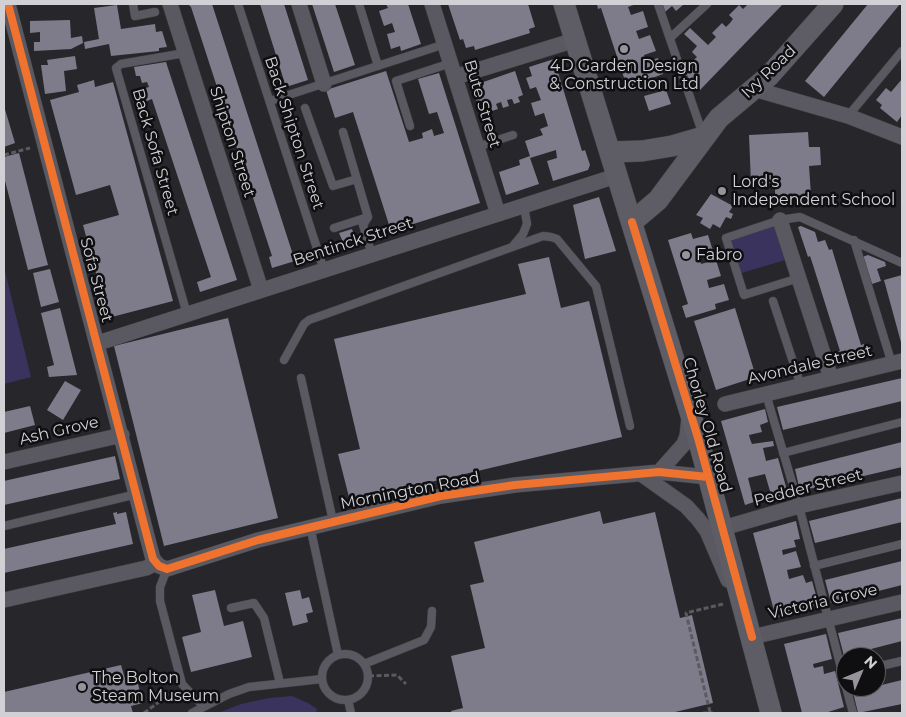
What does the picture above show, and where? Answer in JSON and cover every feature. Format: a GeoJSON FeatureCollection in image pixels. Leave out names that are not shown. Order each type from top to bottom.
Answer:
{"type":"FeatureCollection","features":[{"type":"Feature","properties":{"kind":"main road","name":"Chorley Old Road"},"geometry":{"type":"LineString","coordinates":[[564,4],[690,410],[771,713]]}},
{"type":"Feature","properties":{"kind":"main road","name":"Ivy Road"},"geometry":{"type":"LineString","coordinates":[[632,222],[658,200],[703,137],[726,110],[754,89],[780,65],[833,4]]}},
{"type":"Feature","properties":{"kind":"main road"},"geometry":{"type":"LineString","coordinates":[[611,152],[642,151],[672,146],[703,137]]}},
{"type":"Feature","properties":{"kind":"street","name":"Sofa Street"},"geometry":{"type":"LineString","coordinates":[[8,4],[137,494],[161,566]]}},
{"type":"Feature","properties":{"kind":"street","name":"Shipton Street"},"geometry":{"type":"LineString","coordinates":[[170,4],[261,290]]}},
{"type":"Feature","properties":{"kind":"street"},"geometry":{"type":"LineString","coordinates":[[299,4],[324,84]]}},
{"type":"Feature","properties":{"kind":"street","name":"Bute Street"},"geometry":{"type":"LineString","coordinates":[[432,4],[498,214]]}},
{"type":"Feature","properties":{"kind":"street"},"geometry":{"type":"LineString","coordinates":[[453,70],[575,40]]}},
{"type":"Feature","properties":{"kind":"street"},"geometry":{"type":"LineString","coordinates":[[754,89],[848,116],[902,137]]}},
{"type":"Feature","properties":{"kind":"street","name":"Bentinck Street"},"geometry":{"type":"LineString","coordinates":[[98,343],[618,175]]}},
{"type":"Feature","properties":{"kind":"street"},"geometry":{"type":"LineString","coordinates":[[780,220],[830,378]]}},
{"type":"Feature","properties":{"kind":"street","name":"Avondale Street"},"geometry":{"type":"LineString","coordinates":[[725,404],[897,363]]}},
{"type":"Feature","properties":{"kind":"street"},"geometry":{"type":"LineString","coordinates":[[659,472],[684,444],[687,436],[690,410]]}},
{"type":"Feature","properties":{"kind":"street","name":"Ash Grove"},"geometry":{"type":"LineString","coordinates":[[4,462],[122,435]]}},
{"type":"Feature","properties":{"kind":"street","name":"Mornington Road"},"geometry":{"type":"LineString","coordinates":[[4,600],[161,566],[333,520],[441,496],[515,485],[659,472],[708,477]]}},
{"type":"Feature","properties":{"kind":"street"},"geometry":{"type":"LineString","coordinates":[[641,474],[686,506],[701,522],[707,531],[752,637]]}},
{"type":"Feature","properties":{"kind":"street","name":"Pedder Street"},"geometry":{"type":"LineString","coordinates":[[722,528],[798,506],[902,483]]}},
{"type":"Feature","properties":{"kind":"street","name":"Victoria Grove"},"geometry":{"type":"LineString","coordinates":[[752,637],[902,602]]}},
{"type":"Feature","properties":{"kind":"lane"},"geometry":{"type":"LineString","coordinates":[[133,4],[135,16],[155,12]]}},
{"type":"Feature","properties":{"kind":"lane","name":"Back Shipton Street"},"geometry":{"type":"LineString","coordinates":[[238,4],[324,270]]}},
{"type":"Feature","properties":{"kind":"lane"},"geometry":{"type":"LineString","coordinates":[[359,4],[378,66]]}},
{"type":"Feature","properties":{"kind":"lane"},"geometry":{"type":"LineString","coordinates":[[658,4],[703,137]]}},
{"type":"Feature","properties":{"kind":"lane"},"geometry":{"type":"LineString","coordinates":[[670,38],[707,4]]}},
{"type":"Feature","properties":{"kind":"lane"},"geometry":{"type":"LineString","coordinates":[[270,102],[445,44]]}},
{"type":"Feature","properties":{"kind":"lane"},"geometry":{"type":"LineString","coordinates":[[848,116],[902,51]]}},
{"type":"Feature","properties":{"kind":"lane","name":"Back Sofa Street"},"geometry":{"type":"LineString","coordinates":[[185,53],[121,64],[116,68],[187,314]]}},
{"type":"Feature","properties":{"kind":"lane"},"geometry":{"type":"LineString","coordinates":[[410,126],[396,81],[453,70]]}},
{"type":"Feature","properties":{"kind":"lane"},"geometry":{"type":"LineString","coordinates":[[305,108],[333,186],[357,179]]}},
{"type":"Feature","properties":{"kind":"lane"},"geometry":{"type":"LineString","coordinates":[[343,132],[368,217],[363,225],[372,255]]}},
{"type":"Feature","properties":{"kind":"lane"},"geometry":{"type":"LineString","coordinates":[[477,147],[513,135]]}},
{"type":"Feature","properties":{"kind":"lane"},"geometry":{"type":"LineString","coordinates":[[511,247],[523,234],[526,224],[524,206]]}},
{"type":"Feature","properties":{"kind":"lane"},"geometry":{"type":"LineString","coordinates":[[334,228],[368,217]]}},
{"type":"Feature","properties":{"kind":"lane"},"geometry":{"type":"LineString","coordinates":[[799,278],[744,295],[726,238],[780,220],[800,217],[902,263]]}},
{"type":"Feature","properties":{"kind":"lane"},"geometry":{"type":"LineString","coordinates":[[284,360],[304,324],[309,320],[543,236],[557,239],[596,286],[630,426]]}},
{"type":"Feature","properties":{"kind":"lane"},"geometry":{"type":"LineString","coordinates":[[854,240],[897,363]]}},
{"type":"Feature","properties":{"kind":"lane"},"geometry":{"type":"LineString","coordinates":[[773,301],[801,386]]}},
{"type":"Feature","properties":{"kind":"lane"},"geometry":{"type":"LineString","coordinates":[[301,378],[333,520]]}},
{"type":"Feature","properties":{"kind":"lane"},"geometry":{"type":"LineString","coordinates":[[766,394],[837,647]]}},
{"type":"Feature","properties":{"kind":"lane"},"geometry":{"type":"LineString","coordinates":[[783,453],[902,422]]}},
{"type":"Feature","properties":{"kind":"lane"},"geometry":{"type":"LineString","coordinates":[[4,526],[137,494]]}},
{"type":"Feature","properties":{"kind":"lane"},"geometry":{"type":"LineString","coordinates":[[310,526],[338,655]]}},
{"type":"Feature","properties":{"kind":"lane"},"geometry":{"type":"LineString","coordinates":[[814,566],[902,544]]}},
{"type":"Feature","properties":{"kind":"lane"},"geometry":{"type":"LineString","coordinates":[[161,566],[160,601],[182,684],[203,706]]}},
{"type":"Feature","properties":{"kind":"lane"},"geometry":{"type":"LineString","coordinates":[[231,608],[254,603],[264,618],[280,683]]}},
{"type":"Feature","properties":{"kind":"lane"},"geometry":{"type":"LineString","coordinates":[[364,664],[424,640],[431,627],[432,611]]}},
{"type":"Feature","properties":{"kind":"lane"},"geometry":{"type":"LineString","coordinates":[[350,654],[364,664],[368,676],[364,690],[359,696],[348,700],[332,697],[327,692],[322,679],[325,665],[338,655],[350,654]]}},
{"type":"Feature","properties":{"kind":"lane"},"geometry":{"type":"LineString","coordinates":[[886,665],[902,661]]}},
{"type":"Feature","properties":{"kind":"lane"},"geometry":{"type":"LineString","coordinates":[[192,713],[203,706],[249,687],[322,679]]}},
{"type":"Feature","properties":{"kind":"lane"},"geometry":{"type":"LineString","coordinates":[[848,697],[852,713]]}},
{"type":"Feature","properties":{"kind":"lane"},"geometry":{"type":"LineString","coordinates":[[348,700],[351,713]]}},
{"type":"Feature","properties":{"kind":"path"},"geometry":{"type":"LineString","coordinates":[[4,155],[45,144]]}},
{"type":"Feature","properties":{"kind":"path"},"geometry":{"type":"LineString","coordinates":[[703,713],[712,712],[686,613],[737,601]]}},
{"type":"Feature","properties":{"kind":"path"},"geometry":{"type":"LineString","coordinates":[[368,676],[397,676],[406,684]]}},
{"type":"Feature","properties":{"kind":"path"},"geometry":{"type":"LineString","coordinates":[[144,713],[182,684]]}},
{"type":"Feature","properties":{"kind":"shaded area"},"geometry":{"type":"Polygon","coordinates":[[[780,220],[792,258],[738,274],[726,238],[780,220]]]}},
{"type":"Feature","properties":{"kind":"shaded area"},"geometry":{"type":"Polygon","coordinates":[[[4,267],[31,377],[4,384],[4,267]]]}},
{"type":"Feature","properties":{"kind":"shaded area"},"geometry":{"type":"Polygon","coordinates":[[[292,696],[317,709],[316,713],[218,713],[241,704],[269,698],[292,696]]]}},
{"type":"Feature","properties":{"kind":"building"},"geometry":{"type":"Polygon","coordinates":[[[188,4],[212,4],[295,261],[272,268],[269,257],[272,256],[191,7],[188,4]]]}},
{"type":"Feature","properties":{"kind":"building"},"geometry":{"type":"Polygon","coordinates":[[[260,4],[284,4],[308,80],[286,87],[260,4]]]}},
{"type":"Feature","properties":{"kind":"building"},"geometry":{"type":"Polygon","coordinates":[[[312,4],[335,4],[355,65],[334,72],[312,4]]]}},
{"type":"Feature","properties":{"kind":"building"},"geometry":{"type":"Polygon","coordinates":[[[386,4],[408,4],[421,44],[401,51],[400,46],[391,49],[387,34],[395,32],[392,23],[384,26],[379,11],[388,8],[386,4]]]}},
{"type":"Feature","properties":{"kind":"building"},"geometry":{"type":"Polygon","coordinates":[[[448,4],[528,4],[535,27],[529,29],[530,33],[475,50],[474,46],[466,48],[463,39],[460,40],[448,4]]]}},
{"type":"Feature","properties":{"kind":"building"},"geometry":{"type":"Polygon","coordinates":[[[597,4],[636,4],[628,7],[631,15],[643,11],[648,27],[636,31],[639,39],[650,35],[656,51],[644,55],[646,62],[658,58],[663,74],[652,78],[653,82],[628,90],[601,8],[598,9],[597,4]]]}},
{"type":"Feature","properties":{"kind":"building"},"geometry":{"type":"Polygon","coordinates":[[[662,4],[683,5],[676,11],[672,6],[665,12],[662,4]]]}},
{"type":"Feature","properties":{"kind":"building"},"geometry":{"type":"Polygon","coordinates":[[[748,4],[783,4],[700,90],[685,76],[684,69],[697,57],[692,52],[697,46],[684,34],[690,28],[708,45],[716,37],[712,33],[722,23],[726,27],[733,19],[729,15],[739,5],[743,9],[748,4]]]}},
{"type":"Feature","properties":{"kind":"building"},"geometry":{"type":"Polygon","coordinates":[[[868,4],[900,4],[824,97],[805,81],[868,4]]]}},
{"type":"Feature","properties":{"kind":"building"},"geometry":{"type":"Polygon","coordinates":[[[117,5],[121,29],[155,24],[156,32],[162,31],[167,47],[159,48],[159,51],[111,56],[109,44],[85,49],[84,42],[99,39],[94,8],[117,5]]]}},
{"type":"Feature","properties":{"kind":"building"},"geometry":{"type":"Polygon","coordinates":[[[70,20],[71,38],[82,36],[83,43],[71,49],[34,51],[34,42],[40,42],[40,32],[30,33],[30,21],[70,20]]]}},
{"type":"Feature","properties":{"kind":"building"},"geometry":{"type":"Polygon","coordinates":[[[75,56],[77,69],[64,71],[66,91],[45,94],[41,65],[48,65],[47,60],[75,56]]]}},
{"type":"Feature","properties":{"kind":"building"},"geometry":{"type":"Polygon","coordinates":[[[554,59],[582,151],[585,150],[590,165],[588,170],[553,181],[547,161],[557,158],[556,150],[530,158],[539,184],[506,195],[499,172],[520,165],[519,160],[530,156],[525,141],[543,135],[540,129],[548,126],[544,113],[535,116],[531,103],[541,100],[536,87],[530,89],[526,78],[532,76],[529,67],[554,59]]]}},
{"type":"Feature","properties":{"kind":"building"},"geometry":{"type":"Polygon","coordinates":[[[166,62],[237,280],[200,292],[197,282],[211,277],[152,99],[142,103],[138,90],[149,87],[147,82],[142,83],[140,76],[136,76],[134,67],[166,62]]]}},
{"type":"Feature","properties":{"kind":"building"},"geometry":{"type":"Polygon","coordinates":[[[386,71],[409,142],[423,138],[422,133],[432,129],[434,136],[444,133],[437,112],[429,114],[418,79],[439,73],[480,203],[391,231],[353,112],[335,118],[326,90],[386,71]]]}},
{"type":"Feature","properties":{"kind":"building"},"geometry":{"type":"Polygon","coordinates":[[[515,71],[523,95],[518,97],[520,102],[514,104],[512,99],[507,100],[509,106],[503,108],[501,102],[496,104],[498,109],[486,113],[484,108],[479,109],[472,86],[515,71]]]}},
{"type":"Feature","properties":{"kind":"building"},"geometry":{"type":"Polygon","coordinates":[[[902,79],[902,115],[897,122],[880,108],[882,105],[876,100],[886,88],[891,92],[902,79]]]}},
{"type":"Feature","properties":{"kind":"building"},"geometry":{"type":"Polygon","coordinates":[[[94,80],[95,87],[113,82],[173,301],[108,318],[83,225],[119,215],[110,185],[76,195],[50,100],[79,92],[77,85],[94,80]]]}},
{"type":"Feature","properties":{"kind":"building"},"geometry":{"type":"Polygon","coordinates":[[[666,90],[671,104],[649,111],[644,96],[666,90]]]}},
{"type":"Feature","properties":{"kind":"building"},"geometry":{"type":"Polygon","coordinates":[[[4,106],[15,143],[4,147],[4,106]]]}},
{"type":"Feature","properties":{"kind":"building"},"geometry":{"type":"Polygon","coordinates":[[[808,132],[809,147],[820,147],[821,165],[809,166],[811,195],[775,197],[775,183],[751,184],[749,135],[808,132]]]}},
{"type":"Feature","properties":{"kind":"building"},"geometry":{"type":"Polygon","coordinates":[[[19,153],[48,265],[28,270],[4,177],[4,157],[19,153]]]}},
{"type":"Feature","properties":{"kind":"building"},"geometry":{"type":"Polygon","coordinates":[[[711,194],[733,206],[729,212],[733,214],[731,219],[726,217],[720,228],[713,224],[710,229],[700,223],[703,218],[696,215],[711,194]]]}},
{"type":"Feature","properties":{"kind":"building"},"geometry":{"type":"Polygon","coordinates":[[[599,197],[616,251],[585,259],[573,205],[599,197]]]}},
{"type":"Feature","properties":{"kind":"building"},"geometry":{"type":"Polygon","coordinates":[[[801,226],[815,232],[818,242],[825,240],[829,250],[832,249],[861,345],[864,344],[868,356],[841,364],[838,352],[840,351],[810,256],[808,257],[798,227],[801,226]]]}},
{"type":"Feature","properties":{"kind":"building"},"geometry":{"type":"Polygon","coordinates":[[[352,229],[355,238],[343,242],[339,233],[352,229]]]}},
{"type":"Feature","properties":{"kind":"building"},"geometry":{"type":"Polygon","coordinates":[[[691,233],[693,239],[708,235],[713,251],[699,255],[701,264],[716,260],[721,276],[707,280],[709,288],[724,284],[729,300],[715,304],[716,309],[686,318],[682,306],[688,304],[668,240],[691,233]]]}},
{"type":"Feature","properties":{"kind":"building"},"geometry":{"type":"Polygon","coordinates":[[[868,255],[885,262],[886,266],[877,269],[881,281],[872,284],[862,257],[868,255]]]}},
{"type":"Feature","properties":{"kind":"building"},"geometry":{"type":"Polygon","coordinates":[[[549,257],[561,308],[589,301],[622,437],[350,501],[338,454],[360,449],[334,339],[526,294],[518,264],[549,257]]]}},
{"type":"Feature","properties":{"kind":"building"},"geometry":{"type":"Polygon","coordinates":[[[50,269],[59,302],[41,307],[33,273],[50,269]]]}},
{"type":"Feature","properties":{"kind":"building"},"geometry":{"type":"Polygon","coordinates":[[[902,275],[902,346],[884,280],[902,275]]]}},
{"type":"Feature","properties":{"kind":"building"},"geometry":{"type":"Polygon","coordinates":[[[60,308],[77,375],[49,377],[47,367],[54,365],[41,313],[60,308]]]}},
{"type":"Feature","properties":{"kind":"building"},"geometry":{"type":"Polygon","coordinates":[[[735,308],[756,377],[716,390],[694,321],[735,308]]]}},
{"type":"Feature","properties":{"kind":"building"},"geometry":{"type":"Polygon","coordinates":[[[228,318],[278,518],[164,546],[114,346],[228,318]]]}},
{"type":"Feature","properties":{"kind":"building"},"geometry":{"type":"Polygon","coordinates":[[[902,378],[902,401],[783,430],[777,407],[902,378]]]}},
{"type":"Feature","properties":{"kind":"building"},"geometry":{"type":"Polygon","coordinates":[[[65,381],[81,390],[63,420],[47,410],[65,381]]]}},
{"type":"Feature","properties":{"kind":"building"},"geometry":{"type":"Polygon","coordinates":[[[30,406],[35,425],[4,433],[4,412],[30,406]]]}},
{"type":"Feature","properties":{"kind":"building"},"geometry":{"type":"Polygon","coordinates":[[[765,409],[768,422],[760,425],[762,432],[749,435],[750,439],[752,444],[773,441],[774,446],[763,448],[766,461],[778,458],[788,494],[772,498],[765,474],[748,478],[754,502],[745,505],[721,421],[765,409]]]}},
{"type":"Feature","properties":{"kind":"building"},"geometry":{"type":"Polygon","coordinates":[[[902,442],[902,467],[800,491],[795,469],[902,442]]]}},
{"type":"Feature","properties":{"kind":"building"},"geometry":{"type":"Polygon","coordinates":[[[115,456],[120,479],[4,505],[4,481],[115,456]]]}},
{"type":"Feature","properties":{"kind":"building"},"geometry":{"type":"Polygon","coordinates":[[[902,498],[902,522],[815,543],[809,521],[902,498]]]}},
{"type":"Feature","properties":{"kind":"building"},"geometry":{"type":"Polygon","coordinates":[[[600,511],[603,524],[655,512],[680,618],[692,615],[713,703],[671,713],[452,713],[451,711],[463,708],[451,656],[485,648],[470,585],[484,582],[474,542],[600,511]]]}},
{"type":"Feature","properties":{"kind":"building"},"geometry":{"type":"Polygon","coordinates":[[[117,512],[117,514],[126,512],[133,544],[4,573],[4,549],[116,524],[113,513],[117,512]]]}},
{"type":"Feature","properties":{"kind":"building"},"geometry":{"type":"Polygon","coordinates":[[[796,521],[800,539],[794,540],[796,547],[782,550],[783,555],[796,551],[801,567],[787,570],[789,579],[803,575],[806,583],[812,581],[819,606],[776,618],[753,533],[796,521]]]}},
{"type":"Feature","properties":{"kind":"building"},"geometry":{"type":"Polygon","coordinates":[[[902,561],[902,585],[831,603],[825,580],[902,561]]]}},
{"type":"Feature","properties":{"kind":"building"},"geometry":{"type":"Polygon","coordinates":[[[215,590],[224,626],[243,621],[252,657],[191,672],[182,637],[201,632],[192,595],[215,590]]]}},
{"type":"Feature","properties":{"kind":"building"},"geometry":{"type":"Polygon","coordinates":[[[300,590],[302,599],[309,597],[313,612],[306,614],[308,622],[293,626],[285,593],[300,590]]]}},
{"type":"Feature","properties":{"kind":"building"},"geometry":{"type":"Polygon","coordinates":[[[902,618],[902,641],[879,647],[842,647],[838,633],[902,618]]]}},
{"type":"Feature","properties":{"kind":"building"},"geometry":{"type":"Polygon","coordinates":[[[826,634],[832,659],[813,664],[814,668],[823,666],[824,674],[835,671],[836,697],[842,697],[844,707],[825,713],[802,713],[784,644],[826,634]]]}},
{"type":"Feature","properties":{"kind":"building","name":"The Bolton Steam Museum"},"geometry":{"type":"Polygon","coordinates":[[[121,665],[126,682],[137,680],[143,703],[131,706],[133,713],[4,713],[4,692],[121,665]]]}},
{"type":"Feature","properties":{"kind":"building"},"geometry":{"type":"Polygon","coordinates":[[[902,680],[902,704],[858,713],[854,697],[886,697],[886,684],[902,680]]]}},
{"type":"Feature","properties":{"kind":"cycle path"},"geometry":{"type":"LineString","coordinates":[[8,4],[153,559],[159,566],[167,569],[258,540],[441,496],[515,485],[659,472],[708,477]]}},
{"type":"Feature","properties":{"kind":"cycle path"},"geometry":{"type":"LineString","coordinates":[[632,222],[698,438],[752,637]]}},
{"type":"Feature","properties":{"kind":"place","name":"4D Garden Design & Construction Ltd"},"geometry":{"type":"Point","coordinates":[624,49]}},
{"type":"Feature","properties":{"kind":"place","name":"Lord's Independent School"},"geometry":{"type":"Point","coordinates":[722,191]}},
{"type":"Feature","properties":{"kind":"place","name":"Fabro"},"geometry":{"type":"Point","coordinates":[686,255]}},
{"type":"Feature","properties":{"kind":"place","name":"The Bolton Steam Museum"},"geometry":{"type":"Point","coordinates":[82,687]}}]}
